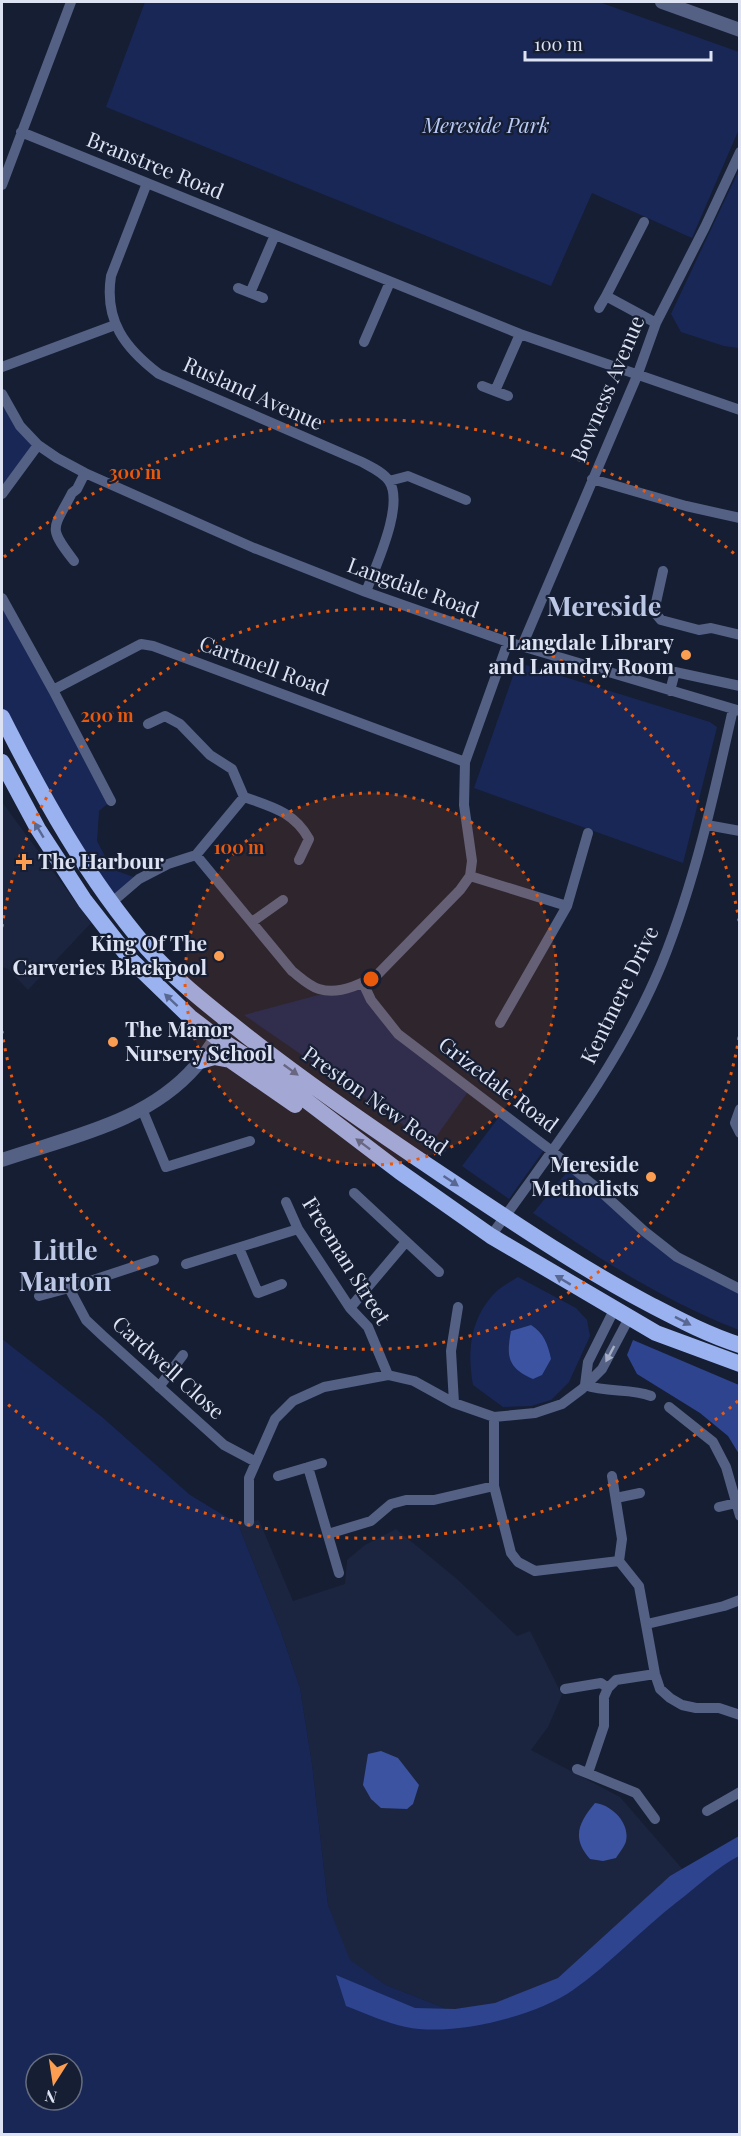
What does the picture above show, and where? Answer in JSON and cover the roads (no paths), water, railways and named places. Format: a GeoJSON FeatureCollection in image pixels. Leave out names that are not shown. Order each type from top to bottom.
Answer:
{"type":"FeatureCollection","features":[{"type":"Feature","properties":{"kind":"highway","name":"Preston New Road"},"geometry":{"type":"LineString","coordinates":[[2,717],[54,815],[111,903],[149,950],[228,1021],[375,1130],[505,1217],[614,1285],[720,1338],[740,1345]]}},
{"type":"Feature","properties":{"kind":"highway","name":"Preston New Road"},"geometry":{"type":"LineString","coordinates":[[2,762],[38,829],[85,901],[112,937],[164,993],[216,1037],[257,1063],[491,1236],[670,1339],[740,1365]]}},
{"type":"Feature","properties":{"kind":"highway"},"geometry":{"type":"LineString","coordinates":[[200,1061],[214,1057],[230,1060],[306,1113],[326,1116]]}},
{"type":"Feature","properties":{"kind":"highway"},"geometry":{"type":"LineString","coordinates":[[614,1285],[623,1312],[650,1304]]}},
{"type":"Feature","properties":{"kind":"street"},"geometry":{"type":"LineString","coordinates":[[2,185],[71,2]]}},
{"type":"Feature","properties":{"kind":"street"},"geometry":{"type":"LineString","coordinates":[[662,2],[740,30]]}},
{"type":"Feature","properties":{"kind":"street","name":"Branstree Road"},"geometry":{"type":"LineString","coordinates":[[21,132],[520,334],[740,410]]}},
{"type":"Feature","properties":{"kind":"street","name":"Bowness Avenue"},"geometry":{"type":"LineString","coordinates":[[522,646],[637,376],[656,323],[740,152]]}},
{"type":"Feature","properties":{"kind":"street","name":"Rusland Avenue"},"geometry":{"type":"LineString","coordinates":[[147,183],[111,276],[109,289],[115,325],[127,345],[159,374],[362,462],[380,473],[389,482]]}},
{"type":"Feature","properties":{"kind":"street"},"geometry":{"type":"LineString","coordinates":[[599,308],[644,222]]}},
{"type":"Feature","properties":{"kind":"street"},"geometry":{"type":"LineString","coordinates":[[250,293],[274,235]]}},
{"type":"Feature","properties":{"kind":"street"},"geometry":{"type":"LineString","coordinates":[[364,342],[390,282]]}},
{"type":"Feature","properties":{"kind":"street"},"geometry":{"type":"LineString","coordinates":[[238,288],[263,298]]}},
{"type":"Feature","properties":{"kind":"street"},"geometry":{"type":"LineString","coordinates":[[606,296],[656,323]]}},
{"type":"Feature","properties":{"kind":"street"},"geometry":{"type":"LineString","coordinates":[[2,367],[115,325]]}},
{"type":"Feature","properties":{"kind":"street"},"geometry":{"type":"LineString","coordinates":[[495,391],[520,334]]}},
{"type":"Feature","properties":{"kind":"street"},"geometry":{"type":"LineString","coordinates":[[482,386],[508,396]]}},
{"type":"Feature","properties":{"kind":"street","name":"Langdale Road"},"geometry":{"type":"LineString","coordinates":[[2,394],[20,426],[38,445],[57,458],[254,548],[366,592],[508,642],[736,710]]}},
{"type":"Feature","properties":{"kind":"street"},"geometry":{"type":"LineString","coordinates":[[2,494],[38,445]]}},
{"type":"Feature","properties":{"kind":"street"},"geometry":{"type":"LineString","coordinates":[[75,561],[57,538],[55,526],[85,472]]}},
{"type":"Feature","properties":{"kind":"street"},"geometry":{"type":"LineString","coordinates":[[366,592],[390,525],[393,493],[389,482],[408,476],[466,500]]}},
{"type":"Feature","properties":{"kind":"street"},"geometry":{"type":"LineString","coordinates":[[592,479],[686,506],[740,518]]}},
{"type":"Feature","properties":{"kind":"street"},"geometry":{"type":"LineString","coordinates":[[655,611],[663,571]]}},
{"type":"Feature","properties":{"kind":"street"},"geometry":{"type":"LineString","coordinates":[[2,598],[111,801]]}},
{"type":"Feature","properties":{"kind":"street"},"geometry":{"type":"LineString","coordinates":[[639,608],[655,611],[662,620],[699,630],[711,628],[740,635]]}},
{"type":"Feature","properties":{"kind":"street"},"geometry":{"type":"LineString","coordinates":[[196,855],[292,971],[319,989],[334,991],[363,983],[378,974],[460,890],[470,876],[472,861],[464,805],[465,762],[508,642]]}},
{"type":"Feature","properties":{"kind":"street","name":"Cartmell Road"},"geometry":{"type":"LineString","coordinates":[[53,690],[141,644],[153,646],[465,762]]}},
{"type":"Feature","properties":{"kind":"street"},"geometry":{"type":"LineString","coordinates":[[670,691],[675,672],[740,686]]}},
{"type":"Feature","properties":{"kind":"street","name":"Kentmere Drive"},"geometry":{"type":"LineString","coordinates":[[491,1236],[553,1152],[613,1061],[662,964],[694,872],[736,710]]}},
{"type":"Feature","properties":{"kind":"street"},"geometry":{"type":"LineString","coordinates":[[148,724],[165,716],[180,724],[210,755],[232,769],[244,797],[280,810],[301,825],[309,839],[299,860]]}},
{"type":"Feature","properties":{"kind":"street"},"geometry":{"type":"LineString","coordinates":[[111,903],[139,879],[168,864],[196,855],[244,797]]}},
{"type":"Feature","properties":{"kind":"street"},"geometry":{"type":"LineString","coordinates":[[707,825],[740,831]]}},
{"type":"Feature","properties":{"kind":"street"},"geometry":{"type":"LineString","coordinates":[[500,1023],[567,906],[588,833]]}},
{"type":"Feature","properties":{"kind":"street"},"geometry":{"type":"LineString","coordinates":[[470,876],[567,906]]}},
{"type":"Feature","properties":{"kind":"street"},"geometry":{"type":"LineString","coordinates":[[252,922],[283,900]]}},
{"type":"Feature","properties":{"kind":"street","name":"Grizedale Road"},"geometry":{"type":"LineString","coordinates":[[363,983],[371,1000],[398,1034],[553,1152],[677,1257],[740,1289]]}},
{"type":"Feature","properties":{"kind":"street"},"geometry":{"type":"LineString","coordinates":[[2,1160],[105,1126],[142,1109],[174,1088],[200,1061],[228,1021]]}},
{"type":"Feature","properties":{"kind":"street"},"geometry":{"type":"LineString","coordinates":[[142,1109],[166,1167],[250,1140]]}},
{"type":"Feature","properties":{"kind":"street"},"geometry":{"type":"LineString","coordinates":[[740,1109],[735,1123],[740,1133]]}},
{"type":"Feature","properties":{"kind":"street"},"geometry":{"type":"LineString","coordinates":[[354,1193],[405,1243],[439,1272]]}},
{"type":"Feature","properties":{"kind":"street","name":"Freeman Street"},"geometry":{"type":"LineString","coordinates":[[286,1202],[298,1229],[350,1308],[368,1327],[388,1374]]}},
{"type":"Feature","properties":{"kind":"street"},"geometry":{"type":"LineString","coordinates":[[186,1264],[298,1229]]}},
{"type":"Feature","properties":{"kind":"street"},"geometry":{"type":"LineString","coordinates":[[350,1308],[405,1243]]}},
{"type":"Feature","properties":{"kind":"street"},"geometry":{"type":"LineString","coordinates":[[239,1248],[258,1293],[282,1284]]}},
{"type":"Feature","properties":{"kind":"street"},"geometry":{"type":"LineString","coordinates":[[39,1296],[154,1260]]}},
{"type":"Feature","properties":{"kind":"street","name":"Cardwell Close"},"geometry":{"type":"LineString","coordinates":[[69,1288],[86,1320],[224,1445],[256,1462]]}},
{"type":"Feature","properties":{"kind":"street"},"geometry":{"type":"LineString","coordinates":[[454,1403],[452,1351],[458,1307]]}},
{"type":"Feature","properties":{"kind":"street"},"geometry":{"type":"LineString","coordinates":[[585,1385],[588,1362],[623,1312]]}},
{"type":"Feature","properties":{"kind":"street"},"geometry":{"type":"LineString","coordinates":[[249,1522],[249,1478],[275,1419],[293,1401],[324,1387],[388,1374],[414,1382],[454,1403],[494,1417],[525,1415],[549,1409],[562,1404],[602,1369],[623,1312]]}},
{"type":"Feature","properties":{"kind":"street"},"geometry":{"type":"LineString","coordinates":[[159,1387],[183,1355]]}},
{"type":"Feature","properties":{"kind":"street"},"geometry":{"type":"LineString","coordinates":[[585,1385],[599,1390],[638,1391],[651,1396]]}},
{"type":"Feature","properties":{"kind":"street"},"geometry":{"type":"LineString","coordinates":[[669,1407],[713,1442],[726,1467],[740,1516]]}},
{"type":"Feature","properties":{"kind":"street"},"geometry":{"type":"LineString","coordinates":[[494,1417],[494,1486],[511,1553],[527,1568],[535,1571],[619,1561]]}},
{"type":"Feature","properties":{"kind":"street"},"geometry":{"type":"LineString","coordinates":[[278,1476],[322,1463]]}},
{"type":"Feature","properties":{"kind":"street"},"geometry":{"type":"LineString","coordinates":[[308,1467],[339,1573]]}},
{"type":"Feature","properties":{"kind":"street"},"geometry":{"type":"LineString","coordinates":[[612,1476],[622,1539],[619,1561],[639,1586],[655,1674],[660,1689],[682,1705],[696,1708],[719,1708],[740,1715]]}},
{"type":"Feature","properties":{"kind":"street"},"geometry":{"type":"LineString","coordinates":[[328,1534],[371,1521],[391,1503],[406,1500],[434,1500],[494,1486]]}},
{"type":"Feature","properties":{"kind":"street"},"geometry":{"type":"LineString","coordinates":[[616,1498],[640,1493]]}},
{"type":"Feature","properties":{"kind":"street"},"geometry":{"type":"LineString","coordinates":[[718,1507],[736,1503]]}},
{"type":"Feature","properties":{"kind":"street"},"geometry":{"type":"LineString","coordinates":[[647,1624],[724,1606],[740,1600]]}},
{"type":"Feature","properties":{"kind":"street"},"geometry":{"type":"LineString","coordinates":[[655,1674],[616,1680],[608,1688],[604,1697],[604,1726],[582,1771],[636,1793],[655,1819]]}},
{"type":"Feature","properties":{"kind":"street"},"geometry":{"type":"LineString","coordinates":[[566,1689],[601,1683],[608,1688]]}},
{"type":"Feature","properties":{"kind":"street"},"geometry":{"type":"LineString","coordinates":[[707,1810],[740,1792]]}},
{"type":"Feature","properties":{"kind":"place","name":"Langdale Library and Laundry Room"},"geometry":{"type":"Point","coordinates":[686,655]}},
{"type":"Feature","properties":{"kind":"place","name":"The Harbour"},"geometry":{"type":"Point","coordinates":[24,862]}},
{"type":"Feature","properties":{"kind":"place","name":"King Of The Carveries Blackpool"},"geometry":{"type":"Point","coordinates":[219,956]}},
{"type":"Feature","properties":{"kind":"place","name":"The Manor Nursery School"},"geometry":{"type":"Point","coordinates":[113,1042]}},
{"type":"Feature","properties":{"kind":"place","name":"Mereside Methodists"},"geometry":{"type":"Point","coordinates":[651,1177]}},
{"type":"Feature","properties":{"kind":"district","name":"Mereside"},"geometry":{"type":"Point","coordinates":[604,607]}},
{"type":"Feature","properties":{"kind":"district","name":"Little Marton"},"geometry":{"type":"Point","coordinates":[65,1266]}},
{"type":"Feature","properties":{"kind":"park label","name":"Mereside Park"},"geometry":{"type":"Point","coordinates":[486,126]}}]}
